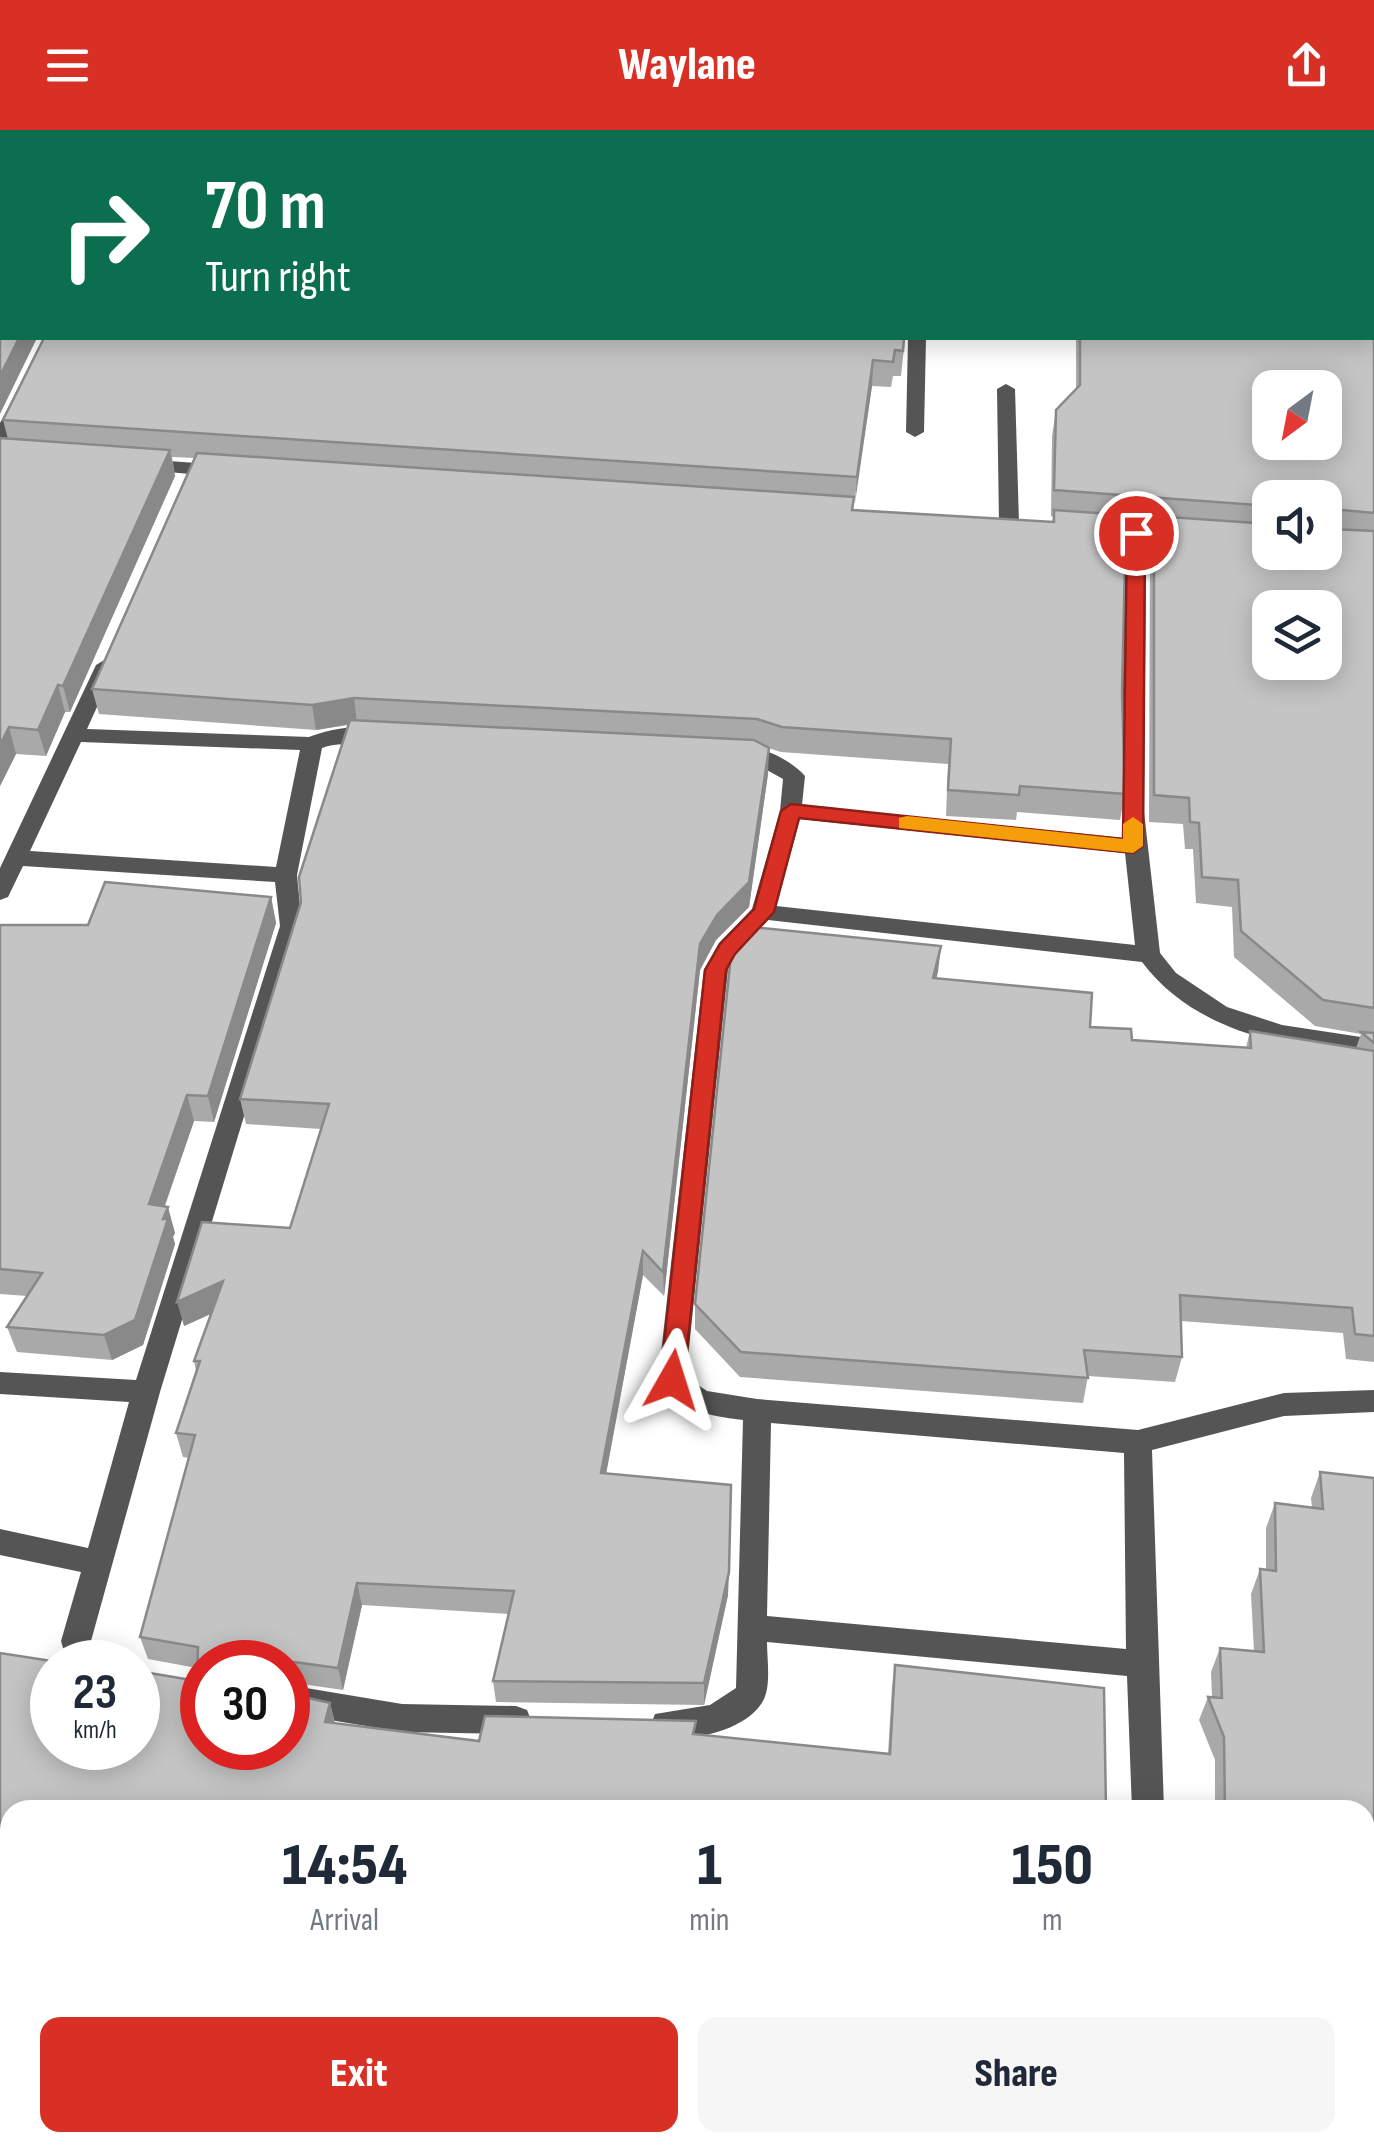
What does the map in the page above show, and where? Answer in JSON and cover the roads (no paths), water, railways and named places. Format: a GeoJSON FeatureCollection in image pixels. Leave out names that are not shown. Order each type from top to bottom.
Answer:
{"type":"FeatureCollection","features":[{"type":"Feature","properties":{"kind":"street"},"geometry":{"type":"LineString","coordinates":[[915,432],[917,340]]}},
{"type":"Feature","properties":{"kind":"street"},"geometry":{"type":"LineString","coordinates":[[0,442],[25,390]]}},
{"type":"Feature","properties":{"kind":"street"},"geometry":{"type":"LineString","coordinates":[[1006,390],[1008,523]]}},
{"type":"Feature","properties":{"kind":"street"},"geometry":{"type":"LineString","coordinates":[[116,463],[188,477],[252,472]]}},
{"type":"Feature","properties":{"kind":"street"},"geometry":{"type":"LineString","coordinates":[[1082,528],[1212,538]]}},
{"type":"Feature","properties":{"kind":"street"},"geometry":{"type":"LineString","coordinates":[[1136,533],[1133,846],[1149,955],[1182,994],[1245,1025],[1334,1044],[1374,1048]]}},
{"type":"Feature","properties":{"kind":"street"},"geometry":{"type":"LineString","coordinates":[[0,892],[114,646]]}},
{"type":"Feature","properties":{"kind":"street"},"geometry":{"type":"LineString","coordinates":[[75,735],[312,744],[332,736],[397,736]]}},
{"type":"Feature","properties":{"kind":"street"},"geometry":{"type":"LineString","coordinates":[[76,1640],[146,1392],[279,974],[291,926],[286,875],[312,744]]}},
{"type":"Feature","properties":{"kind":"street"},"geometry":{"type":"LineString","coordinates":[[716,753],[756,755],[775,762],[794,776],[791,811],[764,912],[727,949],[716,970],[672,1380],[684,1395],[698,1401],[757,1410],[1138,1442],[1260,1407],[1340,1397],[1374,1400]]}},
{"type":"Feature","properties":{"kind":"street"},"geometry":{"type":"LineString","coordinates":[[791,811],[1133,846]]}},
{"type":"Feature","properties":{"kind":"street"},"geometry":{"type":"LineString","coordinates":[[16,858],[286,875]]}},
{"type":"Feature","properties":{"kind":"street"},"geometry":{"type":"LineString","coordinates":[[764,912],[1149,955]]}},
{"type":"Feature","properties":{"kind":"street"},"geometry":{"type":"LineString","coordinates":[[0,1383],[146,1392]]}},
{"type":"Feature","properties":{"kind":"street"},"geometry":{"type":"LineString","coordinates":[[641,1723],[701,1724],[733,1711],[751,1694],[757,1410]]}},
{"type":"Feature","properties":{"kind":"street"},"geometry":{"type":"LineString","coordinates":[[1138,1442],[1148,1800]]}},
{"type":"Feature","properties":{"kind":"street"},"geometry":{"type":"LineString","coordinates":[[0,1542],[98,1564]]}},
{"type":"Feature","properties":{"kind":"street"},"geometry":{"type":"LineString","coordinates":[[754,1628],[1141,1664]]}},
{"type":"Feature","properties":{"kind":"street"},"geometry":{"type":"LineString","coordinates":[[310,1703],[402,1718],[542,1721]]}}]}
